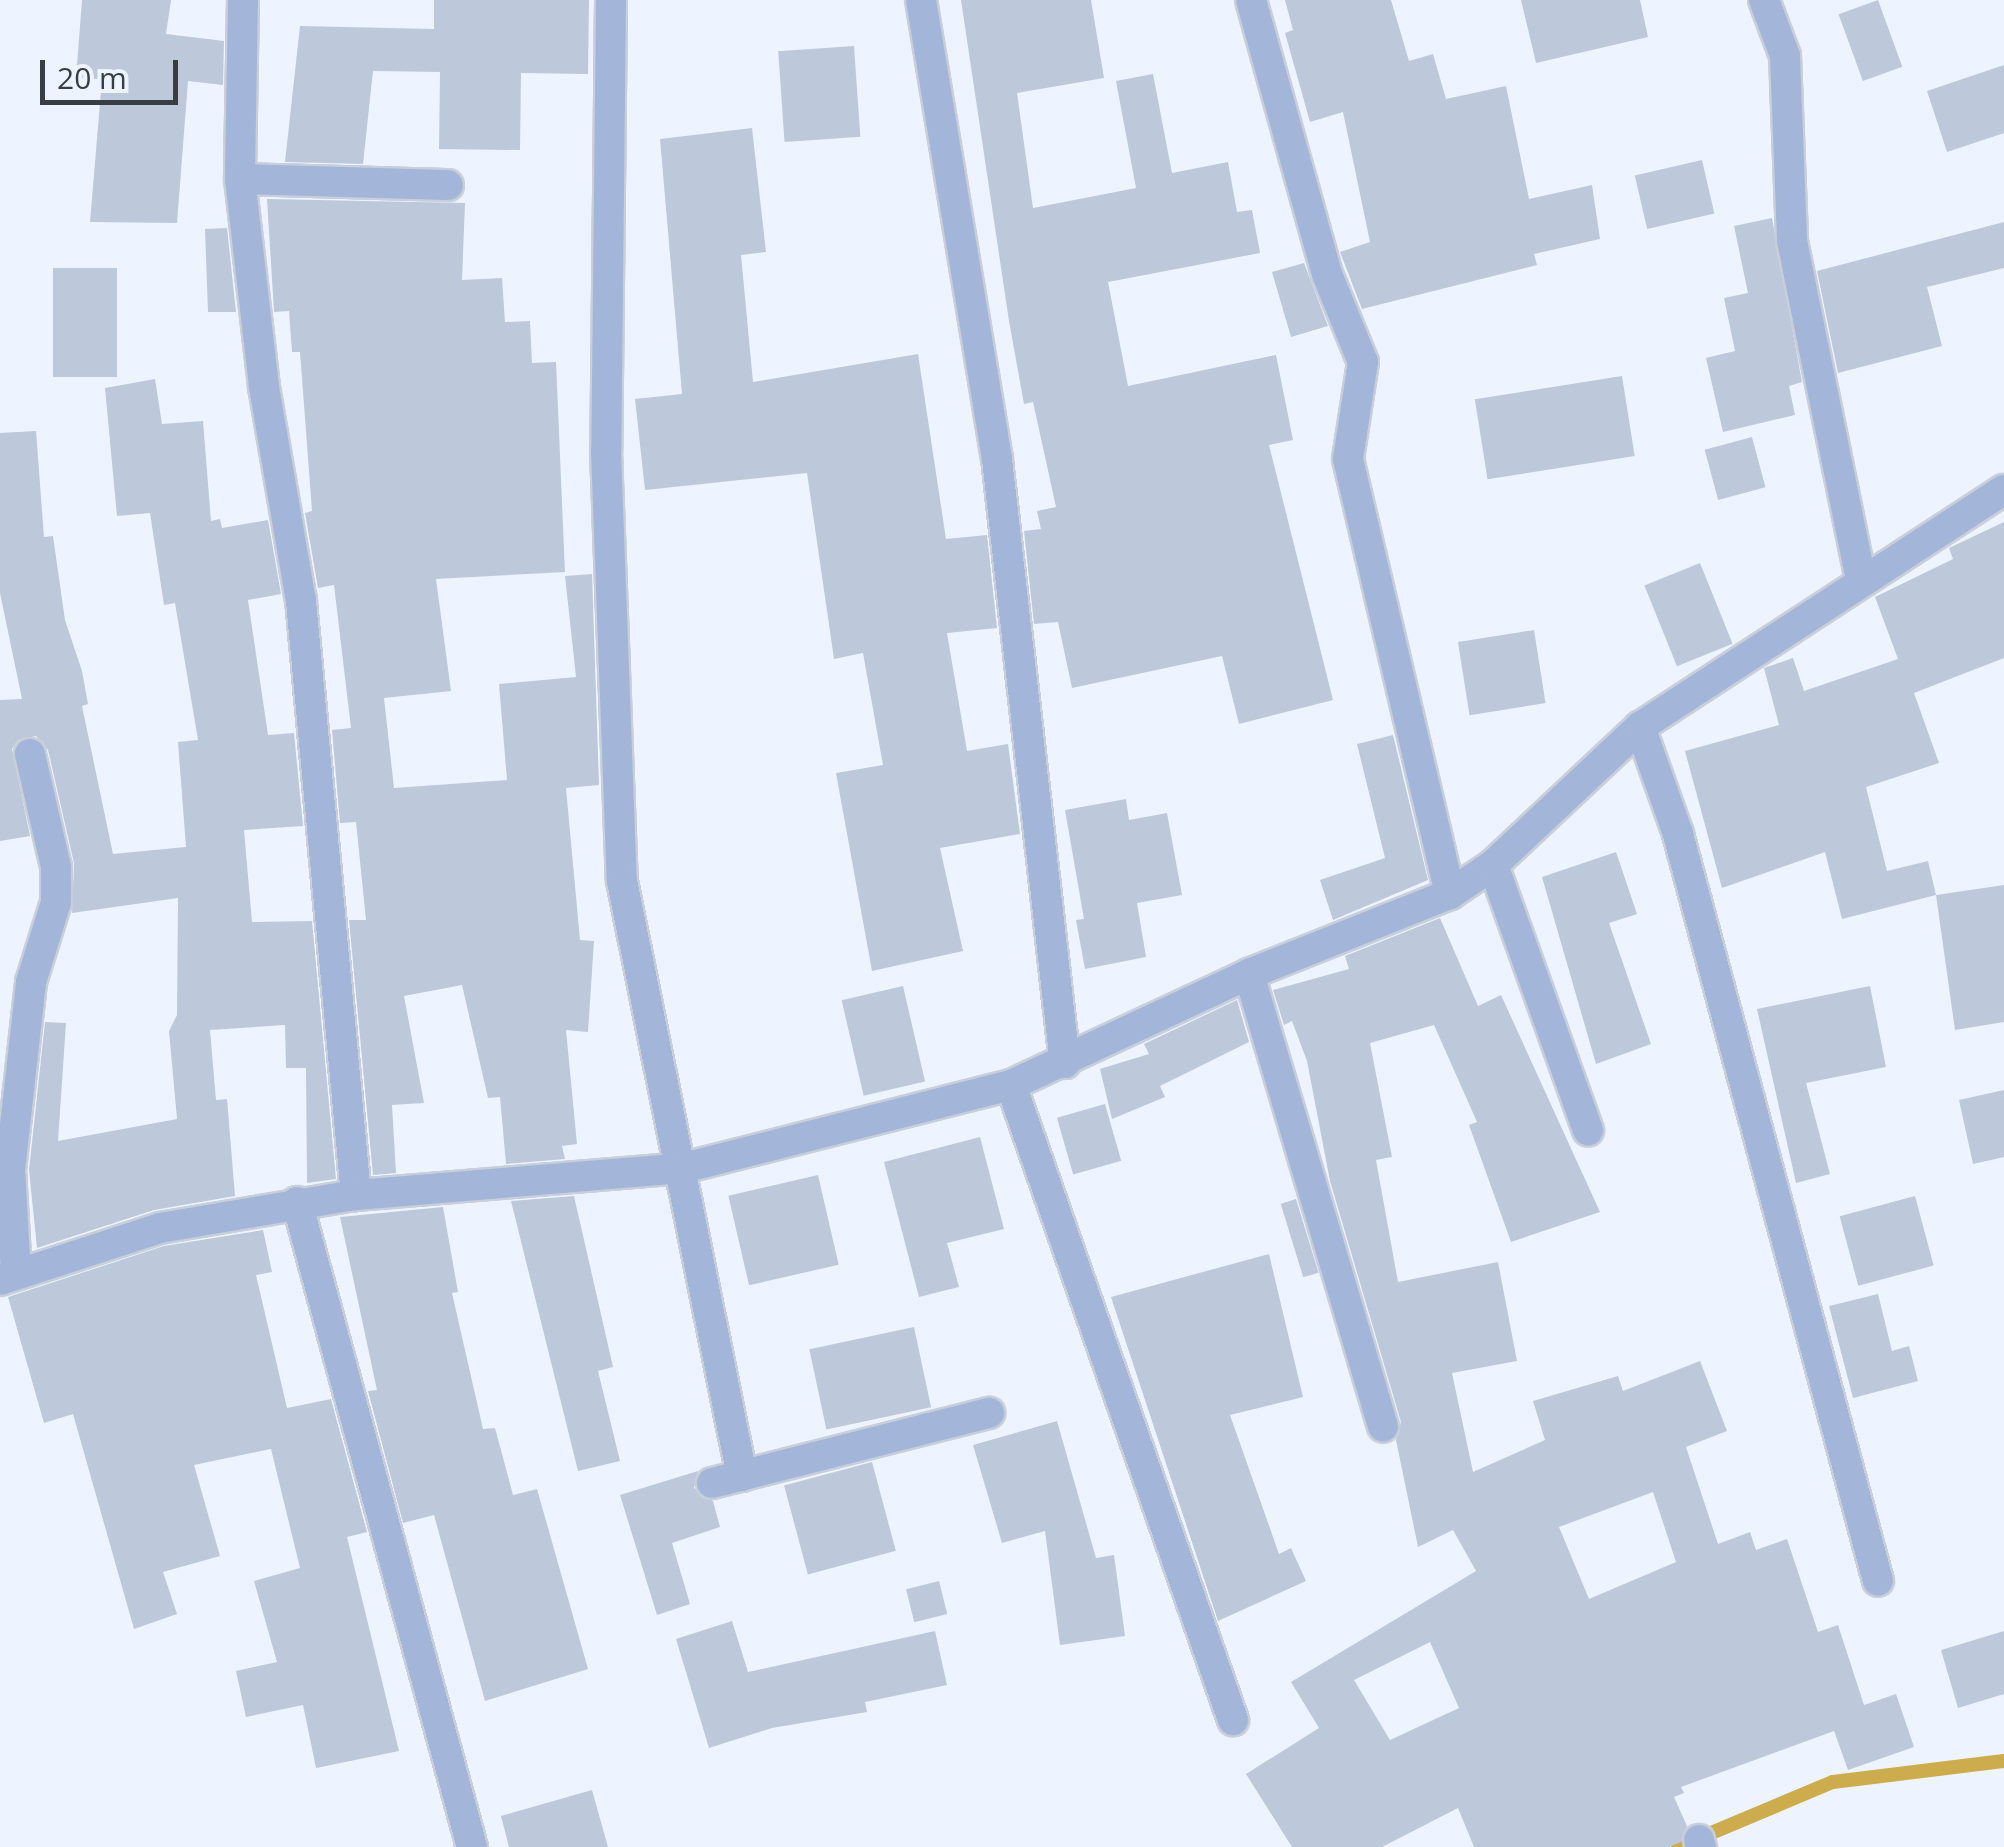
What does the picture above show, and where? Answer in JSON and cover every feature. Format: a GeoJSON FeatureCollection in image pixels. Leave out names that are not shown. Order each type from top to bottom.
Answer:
{"type":"FeatureCollection","features":[{"type":"Feature","properties":{"kind":"street"},"geometry":{"type":"LineString","coordinates":[[243,0],[240,178],[264,387],[302,601],[356,1195]]}},
{"type":"Feature","properties":{"kind":"street"},"geometry":{"type":"LineString","coordinates":[[611,0],[606,450],[622,881],[683,1168],[742,1476]]}},
{"type":"Feature","properties":{"kind":"street"},"geometry":{"type":"LineString","coordinates":[[921,0],[997,459],[1065,1063]]}},
{"type":"Feature","properties":{"kind":"street"},"geometry":{"type":"LineString","coordinates":[[1251,0],[1327,274],[1363,362],[1348,459],[1450,894]]}},
{"type":"Feature","properties":{"kind":"street"},"geometry":{"type":"LineString","coordinates":[[1764,0],[1785,56],[1792,241],[1861,580]]}},
{"type":"Feature","properties":{"kind":"street"},"geometry":{"type":"LineString","coordinates":[[240,178],[448,184]]}},
{"type":"Feature","properties":{"kind":"street"},"geometry":{"type":"LineString","coordinates":[[30,754],[56,867],[56,902],[31,982],[10,1170],[8,1277],[160,1228],[296,1202],[683,1168],[1011,1085],[1249,974],[1450,894],[1494,864],[1640,727],[2004,490]]}},
{"type":"Feature","properties":{"kind":"street"},"geometry":{"type":"LineString","coordinates":[[1640,727],[1678,834],[1878,1581]]}},
{"type":"Feature","properties":{"kind":"street"},"geometry":{"type":"LineString","coordinates":[[1494,864],[1588,1130]]}},
{"type":"Feature","properties":{"kind":"street"},"geometry":{"type":"LineString","coordinates":[[1249,974],[1384,1427]]}},
{"type":"Feature","properties":{"kind":"street"},"geometry":{"type":"LineString","coordinates":[[1011,1085],[1233,1720]]}},
{"type":"Feature","properties":{"kind":"street"},"geometry":{"type":"LineString","coordinates":[[296,1202],[472,1847]]}},
{"type":"Feature","properties":{"kind":"street"},"geometry":{"type":"LineString","coordinates":[[712,1483],[989,1414]]}},
{"type":"Feature","properties":{"kind":"building"},"geometry":{"type":"Polygon","coordinates":[[[82,0],[171,0],[166,34],[224,41],[223,85],[188,81],[177,223],[90,222],[102,79],[76,78],[82,0]]]}},
{"type":"Feature","properties":{"kind":"building"},"geometry":{"type":"Polygon","coordinates":[[[434,0],[589,0],[588,74],[521,73],[520,150],[439,149],[440,72],[373,71],[363,164],[285,162],[300,26],[434,29],[434,0]]]}},
{"type":"Feature","properties":{"kind":"building"},"geometry":{"type":"Polygon","coordinates":[[[961,0],[1091,0],[1104,78],[1017,93],[1033,208],[1136,188],[1116,81],[1153,74],[1172,173],[1228,162],[1237,212],[1252,210],[1260,253],[1108,282],[1128,386],[1276,355],[1293,440],[1269,445],[1333,700],[1239,724],[1222,656],[1072,688],[1058,622],[1034,624],[1024,531],[1041,529],[1037,511],[1056,507],[1033,402],[1024,404],[961,0]]]}},
{"type":"Feature","properties":{"kind":"building"},"geometry":{"type":"Polygon","coordinates":[[[1285,0],[1391,0],[1409,61],[1433,54],[1446,99],[1506,86],[1529,199],[1592,185],[1600,239],[1534,254],[1537,265],[1362,309],[1340,252],[1370,242],[1343,112],[1310,122],[1285,33],[1293,30],[1285,0]]]}},
{"type":"Feature","properties":{"kind":"building"},"geometry":{"type":"Polygon","coordinates":[[[1521,0],[1640,0],[1648,37],[1536,63],[1521,0]]]}},
{"type":"Feature","properties":{"kind":"building"},"geometry":{"type":"Polygon","coordinates":[[[1878,0],[1902,67],[1863,81],[1839,14],[1878,0]]]}},
{"type":"Feature","properties":{"kind":"building"},"geometry":{"type":"Polygon","coordinates":[[[854,46],[860,137],[785,142],[778,51],[854,46]]]}},
{"type":"Feature","properties":{"kind":"building"},"geometry":{"type":"Polygon","coordinates":[[[2004,65],[2004,133],[1947,152],[1927,91],[2004,65]]]}},
{"type":"Feature","properties":{"kind":"building"},"geometry":{"type":"Polygon","coordinates":[[[752,128],[766,252],[741,255],[753,382],[918,354],[946,539],[987,535],[997,628],[947,633],[967,751],[1008,744],[1020,834],[940,848],[963,951],[872,971],[836,773],[883,765],[863,653],[834,659],[807,473],[645,490],[635,399],[682,394],[660,139],[752,128]]]}},
{"type":"Feature","properties":{"kind":"building"},"geometry":{"type":"Polygon","coordinates":[[[1702,160],[1714,214],[1647,229],[1635,176],[1702,160]]]}},
{"type":"Feature","properties":{"kind":"building"},"geometry":{"type":"Polygon","coordinates":[[[267,199],[465,203],[462,280],[502,278],[505,322],[530,321],[532,363],[556,362],[565,572],[436,579],[451,691],[384,698],[394,788],[507,780],[499,684],[576,677],[565,576],[592,574],[599,785],[566,788],[580,940],[594,941],[588,1032],[566,1030],[577,1144],[562,1146],[565,1159],[506,1164],[500,1097],[488,1098],[462,985],[404,996],[424,1103],[392,1105],[396,1173],[373,1175],[349,920],[366,920],[356,822],[340,823],[332,730],[351,728],[334,585],[318,588],[305,513],[312,511],[300,352],[292,352],[289,311],[274,312],[267,199]]]}},
{"type":"Feature","properties":{"kind":"building"},"geometry":{"type":"Polygon","coordinates":[[[1772,218],[1802,382],[1789,386],[1795,415],[1723,432],[1706,358],[1735,351],[1724,298],[1748,293],[1734,226],[1772,218]]]}},
{"type":"Feature","properties":{"kind":"building"},"geometry":{"type":"Polygon","coordinates":[[[2004,222],[2004,268],[1927,287],[1942,346],[1838,373],[1817,271],[2004,222]]]}},
{"type":"Feature","properties":{"kind":"building"},"geometry":{"type":"Polygon","coordinates":[[[227,228],[236,312],[208,312],[205,229],[227,228]]]}},
{"type":"Feature","properties":{"kind":"building"},"geometry":{"type":"Polygon","coordinates":[[[1304,263],[1328,326],[1291,337],[1272,272],[1304,263]]]}},
{"type":"Feature","properties":{"kind":"building"},"geometry":{"type":"Polygon","coordinates":[[[53,268],[117,268],[117,377],[53,377],[53,268]]]}},
{"type":"Feature","properties":{"kind":"building"},"geometry":{"type":"Polygon","coordinates":[[[1622,376],[1635,456],[1488,479],[1475,399],[1622,376]]]}},
{"type":"Feature","properties":{"kind":"building"},"geometry":{"type":"Polygon","coordinates":[[[155,379],[162,424],[203,421],[211,521],[220,519],[222,528],[268,520],[281,594],[248,600],[268,735],[294,733],[303,826],[244,830],[252,922],[312,921],[336,1179],[307,1183],[306,1068],[286,1068],[285,1025],[210,1030],[216,1100],[227,1099],[235,1196],[154,1210],[37,1248],[29,1170],[45,1022],[66,1023],[58,1141],[177,1119],[169,1031],[177,1015],[178,898],[72,913],[74,863],[48,750],[36,736],[18,740],[12,749],[30,836],[0,841],[0,700],[22,699],[0,593],[0,433],[36,431],[44,537],[53,536],[65,620],[82,671],[88,704],[82,706],[113,854],[186,847],[178,742],[198,740],[175,603],[164,605],[150,513],[117,516],[105,388],[155,379]]]}},
{"type":"Feature","properties":{"kind":"building"},"geometry":{"type":"Polygon","coordinates":[[[1752,437],[1765,487],[1718,500],[1705,450],[1752,437]]]}},
{"type":"Feature","properties":{"kind":"building"},"geometry":{"type":"Polygon","coordinates":[[[2004,522],[2004,658],[1914,693],[1939,763],[1866,787],[1887,871],[1928,861],[1936,895],[1842,919],[1825,852],[1722,888],[1685,751],[1779,725],[1764,668],[1793,658],[1804,691],[1898,659],[1875,597],[1953,559],[1949,548],[2004,522]]]}},
{"type":"Feature","properties":{"kind":"building"},"geometry":{"type":"Polygon","coordinates":[[[1700,563],[1733,644],[1677,666],[1644,585],[1700,563]]]}},
{"type":"Feature","properties":{"kind":"building"},"geometry":{"type":"Polygon","coordinates":[[[1534,630],[1546,703],[1470,715],[1458,642],[1534,630]]]}},
{"type":"Feature","properties":{"kind":"building"},"geometry":{"type":"Polygon","coordinates":[[[1393,735],[1428,880],[1333,920],[1320,880],[1385,858],[1357,744],[1393,735]]]}},
{"type":"Feature","properties":{"kind":"building"},"geometry":{"type":"Polygon","coordinates":[[[1126,799],[1129,820],[1167,813],[1182,895],[1137,903],[1146,957],[1085,969],[1076,920],[1084,919],[1065,810],[1126,799]]]}},
{"type":"Feature","properties":{"kind":"building"},"geometry":{"type":"Polygon","coordinates":[[[1616,852],[1637,914],[1609,923],[1651,1044],[1596,1064],[1542,877],[1616,852]]]}},
{"type":"Feature","properties":{"kind":"building"},"geometry":{"type":"Polygon","coordinates":[[[2004,885],[2004,1022],[1955,1030],[1936,895],[2004,885]]]}},
{"type":"Feature","properties":{"kind":"building"},"geometry":{"type":"Polygon","coordinates":[[[1440,918],[1478,1006],[1501,995],[1600,1212],[1511,1242],[1469,1125],[1477,1122],[1434,1025],[1370,1043],[1392,1157],[1376,1160],[1398,1282],[1498,1262],[1517,1361],[1452,1373],[1473,1472],[1545,1440],[1533,1401],[1618,1376],[1623,1391],[1700,1361],[1727,1431],[1686,1447],[1718,1544],[1750,1532],[1756,1550],[1787,1539],[1818,1632],[1838,1625],[1864,1705],[1896,1694],[1914,1747],[1848,1770],[1834,1731],[1681,1787],[1684,1793],[1674,1797],[1687,1826],[1681,1842],[1669,1847],[1474,1847],[1458,1808],[1382,1847],[1292,1847],[1246,1774],[1319,1728],[1291,1682],[1476,1571],[1453,1530],[1418,1547],[1396,1440],[1401,1422],[1330,1181],[1307,1061],[1292,1021],[1284,1025],[1273,990],[1349,969],[1345,956],[1440,918]],[[1653,1492],[1559,1527],[1589,1599],[1676,1562],[1653,1492]],[[1430,1642],[1354,1680],[1390,1740],[1459,1708],[1430,1642]]]}},
{"type":"Feature","properties":{"kind":"building"},"geometry":{"type":"Polygon","coordinates":[[[903,986],[925,1081],[864,1096],[842,1000],[903,986]]]}},
{"type":"Feature","properties":{"kind":"building"},"geometry":{"type":"Polygon","coordinates":[[[1870,986],[1886,1067],[1806,1083],[1830,1174],[1796,1183],[1757,1009],[1870,986]]]}},
{"type":"Feature","properties":{"kind":"building"},"geometry":{"type":"Polygon","coordinates":[[[1237,1000],[1249,1042],[1160,1086],[1165,1097],[1112,1119],[1100,1069],[1149,1054],[1144,1044],[1237,1000]]]}},
{"type":"Feature","properties":{"kind":"building"},"geometry":{"type":"Polygon","coordinates":[[[2004,1090],[2004,1157],[1973,1164],[1959,1100],[2004,1090]]]}},
{"type":"Feature","properties":{"kind":"building"},"geometry":{"type":"Polygon","coordinates":[[[1105,1104],[1121,1161],[1073,1174],[1057,1118],[1105,1104]]]}},
{"type":"Feature","properties":{"kind":"building"},"geometry":{"type":"Polygon","coordinates":[[[980,1137],[1004,1229],[947,1243],[959,1287],[919,1297],[884,1162],[980,1137]]]}},
{"type":"Feature","properties":{"kind":"building"},"geometry":{"type":"Polygon","coordinates":[[[818,1175],[839,1265],[749,1285],[728,1196],[818,1175]]]}},
{"type":"Feature","properties":{"kind":"building"},"geometry":{"type":"Polygon","coordinates":[[[574,1196],[613,1367],[598,1371],[620,1461],[578,1471],[511,1201],[574,1196]]]}},
{"type":"Feature","properties":{"kind":"building"},"geometry":{"type":"Polygon","coordinates":[[[1915,1196],[1934,1266],[1858,1286],[1840,1216],[1915,1196]]]}},
{"type":"Feature","properties":{"kind":"building"},"geometry":{"type":"Polygon","coordinates":[[[1296,1199],[1319,1273],[1303,1277],[1281,1204],[1296,1199]]]}},
{"type":"Feature","properties":{"kind":"building"},"geometry":{"type":"Polygon","coordinates":[[[443,1207],[458,1292],[452,1293],[483,1429],[495,1428],[513,1495],[537,1489],[588,1669],[485,1701],[434,1515],[403,1523],[368,1391],[377,1390],[340,1217],[443,1207]]]}},
{"type":"Feature","properties":{"kind":"building"},"geometry":{"type":"Polygon","coordinates":[[[263,1230],[272,1272],[256,1275],[287,1408],[331,1399],[367,1532],[347,1537],[399,1751],[316,1768],[303,1705],[246,1717],[236,1671],[277,1662],[254,1581],[300,1568],[271,1449],[194,1465],[220,1556],[163,1572],[177,1614],[134,1629],[73,1414],[44,1423],[8,1297],[164,1246],[263,1230]]]}},
{"type":"Feature","properties":{"kind":"building"},"geometry":{"type":"Polygon","coordinates":[[[1269,1254],[1303,1397],[1230,1415],[1279,1554],[1291,1548],[1306,1581],[1218,1621],[1111,1297],[1269,1254]]]}},
{"type":"Feature","properties":{"kind":"building"},"geometry":{"type":"Polygon","coordinates":[[[1878,1294],[1892,1351],[1909,1346],[1918,1381],[1853,1398],[1829,1306],[1878,1294]]]}},
{"type":"Feature","properties":{"kind":"building"},"geometry":{"type":"Polygon","coordinates":[[[914,1327],[931,1407],[826,1429],[809,1349],[914,1327]]]}},
{"type":"Feature","properties":{"kind":"building"},"geometry":{"type":"Polygon","coordinates":[[[1057,1421],[1096,1558],[1114,1555],[1125,1636],[1060,1645],[1045,1531],[1002,1543],[973,1445],[1057,1421]]]}},
{"type":"Feature","properties":{"kind":"building"},"geometry":{"type":"Polygon","coordinates":[[[872,1462],[896,1551],[808,1574],[784,1486],[872,1462]]]}},
{"type":"Feature","properties":{"kind":"building"},"geometry":{"type":"Polygon","coordinates":[[[698,1471],[694,1488],[713,1501],[720,1527],[672,1543],[690,1604],[657,1615],[620,1495],[698,1471]]]}},
{"type":"Feature","properties":{"kind":"building"},"geometry":{"type":"Polygon","coordinates":[[[939,1581],[947,1614],[914,1622],[906,1589],[939,1581]]]}},
{"type":"Feature","properties":{"kind":"building"},"geometry":{"type":"Polygon","coordinates":[[[732,1621],[748,1672],[935,1631],[947,1685],[865,1702],[867,1712],[772,1728],[709,1748],[676,1639],[732,1621]]]}},
{"type":"Feature","properties":{"kind":"building"},"geometry":{"type":"Polygon","coordinates":[[[2004,1631],[2004,1694],[1958,1708],[1941,1650],[2004,1631]]]}},
{"type":"Feature","properties":{"kind":"building"},"geometry":{"type":"Polygon","coordinates":[[[592,1790],[608,1847],[509,1847],[501,1816],[592,1790]]]}},
{"type":"Feature","properties":{"kind":"waterway"},"geometry":{"type":"LineString","coordinates":[[1678,1847],[1833,1782],[2004,1761]]}}]}
